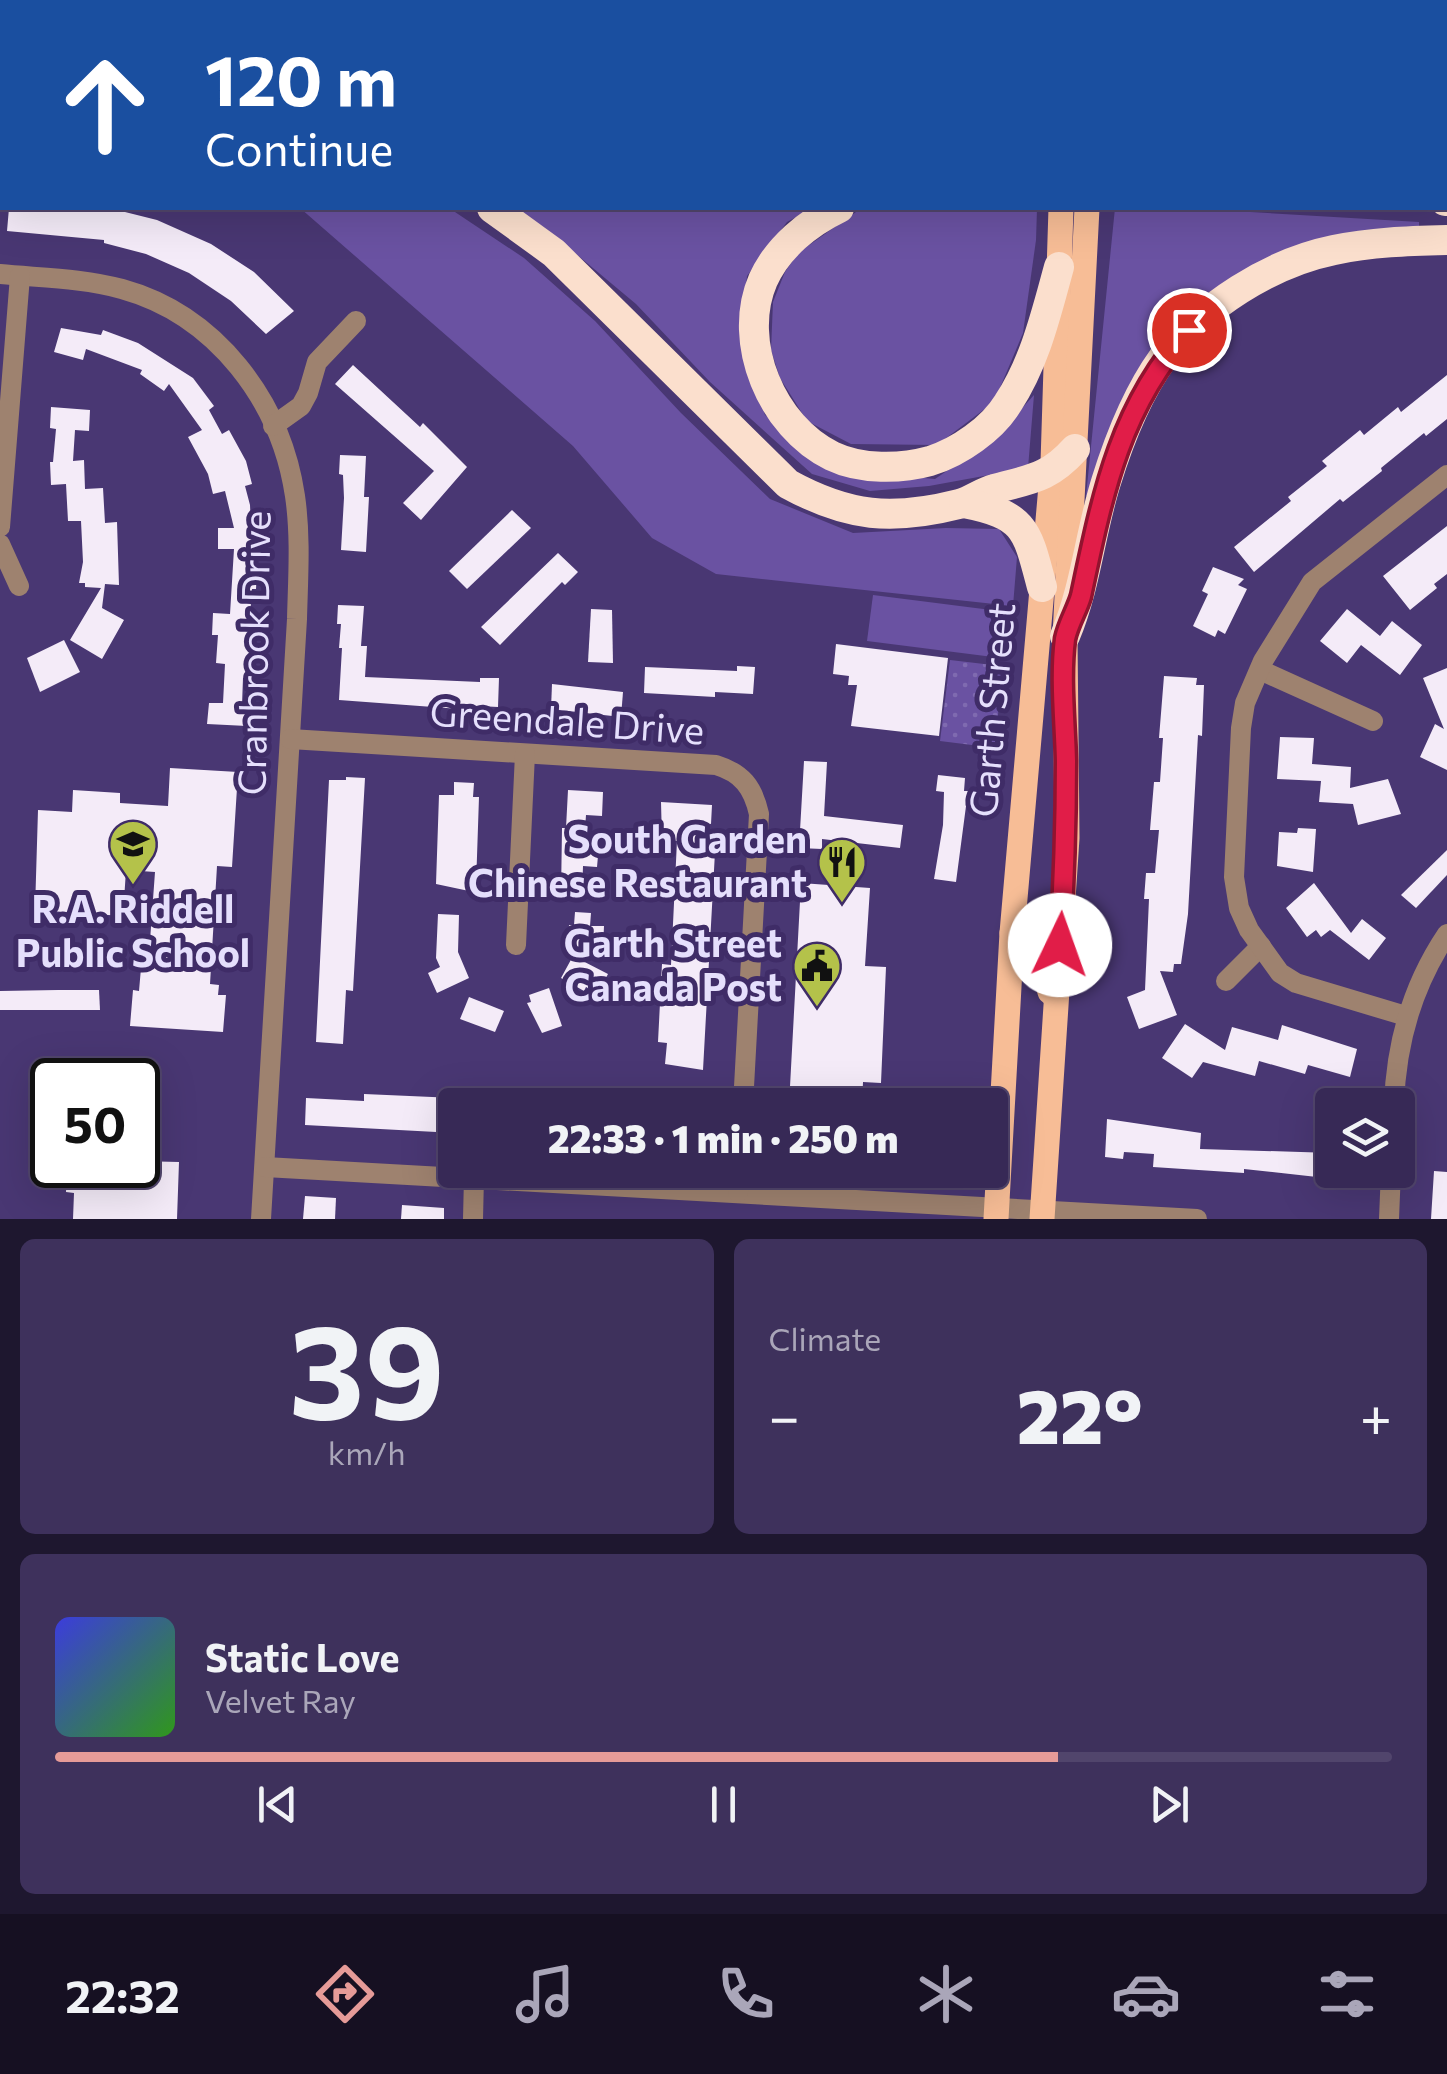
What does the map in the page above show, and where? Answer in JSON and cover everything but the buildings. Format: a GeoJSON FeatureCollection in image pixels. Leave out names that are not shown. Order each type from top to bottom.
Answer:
{"type":"FeatureCollection","features":[{"type":"Feature","properties":{"kind":"highway"},"geometry":{"type":"LineString","coordinates":[[495,210],[554,254],[788,484],[821,502],[848,511],[913,514],[1024,484],[1052,470],[1075,449]]}},
{"type":"Feature","properties":{"kind":"highway"},"geometry":{"type":"LineString","coordinates":[[835,210],[814,220],[782,250],[763,281],[754,324],[760,370],[778,405],[812,443],[835,458],[871,466],[910,466],[945,456],[979,434],[1006,406],[1028,368],[1059,267]]}},
{"type":"Feature","properties":{"kind":"highway"},"geometry":{"type":"LineString","coordinates":[[1066,636],[1079,604],[1106,484],[1124,435],[1142,393],[1163,359],[1189,330],[1232,295],[1280,268],[1332,250],[1447,240]]}},
{"type":"Feature","properties":{"kind":"highway"},"geometry":{"type":"LineString","coordinates":[[964,503],[990,508],[1019,523],[1029,538],[1042,586]]}},
{"type":"Feature","properties":{"kind":"main road","name":"Garth Street"},"geometry":{"type":"LineString","coordinates":[[997,1214],[1012,933],[1052,470],[1060,210]]}},
{"type":"Feature","properties":{"kind":"main road","name":"Garth Street"},"geometry":{"type":"LineString","coordinates":[[1042,1216],[1067,838],[1066,636],[1087,210]]}},
{"type":"Feature","properties":{"kind":"main road"},"geometry":{"type":"LineString","coordinates":[[1012,933],[1032,943],[1041,958],[1056,1016]]}},
{"type":"Feature","properties":{"kind":"street","name":"Cranbrook Drive"},"geometry":{"type":"LineString","coordinates":[[10,275],[88,282],[170,308],[212,338],[236,362],[257,392],[286,458],[298,530],[297,619],[262,1219]]}},
{"type":"Feature","properties":{"kind":"street"},"geometry":{"type":"LineString","coordinates":[[0,527],[10,275]]}},
{"type":"Feature","properties":{"kind":"street"},"geometry":{"type":"LineString","coordinates":[[273,426],[301,406],[317,362],[356,320]]}},
{"type":"Feature","properties":{"kind":"street"},"geometry":{"type":"LineString","coordinates":[[1406,1016],[1296,983],[1280,972],[1238,908],[1234,877],[1241,728],[1245,703],[1260,670],[1286,620],[1312,582],[1447,475]]}},
{"type":"Feature","properties":{"kind":"street"},"geometry":{"type":"LineString","coordinates":[[0,544],[20,586]]}},
{"type":"Feature","properties":{"kind":"street"},"geometry":{"type":"LineString","coordinates":[[1260,670],[1373,721]]}},
{"type":"Feature","properties":{"kind":"street","name":"Greendale Drive"},"geometry":{"type":"LineString","coordinates":[[290,739],[716,765],[736,771],[755,794],[760,814],[744,1088]]}},
{"type":"Feature","properties":{"kind":"street"},"geometry":{"type":"LineString","coordinates":[[516,945],[525,754]]}},
{"type":"Feature","properties":{"kind":"street"},"geometry":{"type":"LineString","coordinates":[[1395,1088],[1406,1016],[1447,934]]}},
{"type":"Feature","properties":{"kind":"street"},"geometry":{"type":"LineString","coordinates":[[1226,981],[1261,946]]}},
{"type":"Feature","properties":{"kind":"street"},"geometry":{"type":"LineString","coordinates":[[265,1167],[438,1175]]}},
{"type":"Feature","properties":{"kind":"street"},"geometry":{"type":"LineString","coordinates":[[472,1219],[473,1188]]}},
{"type":"Feature","properties":{"kind":"street"},"geometry":{"type":"LineString","coordinates":[[668,1188],[997,1214],[1197,1219]]}},
{"type":"Feature","properties":{"kind":"street"},"geometry":{"type":"LineString","coordinates":[[738,1188],[738,1192]]}},
{"type":"Feature","properties":{"kind":"street"},"geometry":{"type":"LineString","coordinates":[[1389,1219],[1390,1188]]}},
{"type":"Feature","properties":{"kind":"shaded area"},"geometry":{"type":"Polygon","coordinates":[[[302,210],[452,210],[524,258],[595,321],[681,413],[770,499],[853,533],[999,529],[1017,557],[1013,606],[716,574],[652,538],[573,446],[302,210]]]}},
{"type":"Feature","properties":{"kind":"shaded area"},"geometry":{"type":"Polygon","coordinates":[[[516,210],[809,210],[787,222],[747,276],[740,340],[765,415],[836,470],[935,479],[995,438],[1034,395],[1028,468],[929,486],[870,491],[812,474],[710,382],[636,304],[545,228],[516,210]]]}},
{"type":"Feature","properties":{"kind":"shaded area"},"geometry":{"type":"Polygon","coordinates":[[[1037,210],[1023,333],[994,402],[937,445],[851,444],[807,421],[780,378],[771,350],[773,302],[785,272],[798,253],[856,212],[1037,210]]]}},
{"type":"Feature","properties":{"kind":"shaded area"},"geometry":{"type":"Polygon","coordinates":[[[1115,210],[1215,210],[1419,222],[1419,230],[1191,307],[1093,500],[1086,496],[1115,210]]]}},
{"type":"Feature","properties":{"kind":"shaded area"},"geometry":{"type":"Polygon","coordinates":[[[873,595],[1007,612],[1001,658],[867,641],[873,595]]]}},
{"type":"Feature","properties":{"kind":"shaded area"},"geometry":{"type":"Polygon","coordinates":[[[950,660],[1001,666],[996,748],[940,741],[950,660]]]}},
{"type":"Feature","properties":{"kind":"place","name":"R.A. Riddell Public School"},"geometry":{"type":"Point","coordinates":[133,886]}},
{"type":"Feature","properties":{"kind":"place","name":"South Garden Chinese Restaurant"},"geometry":{"type":"Point","coordinates":[842,904]}},
{"type":"Feature","properties":{"kind":"place","name":"Garth Street Canada Post"},"geometry":{"type":"Point","coordinates":[817,1008]}},
{"type":"Feature","properties":{"kind":"route"},"geometry":{"type":"LineString","coordinates":[[1060,945],[1067,838],[1066,636],[1079,604],[1106,484],[1124,435],[1142,393],[1163,359],[1189,330]]}}]}
